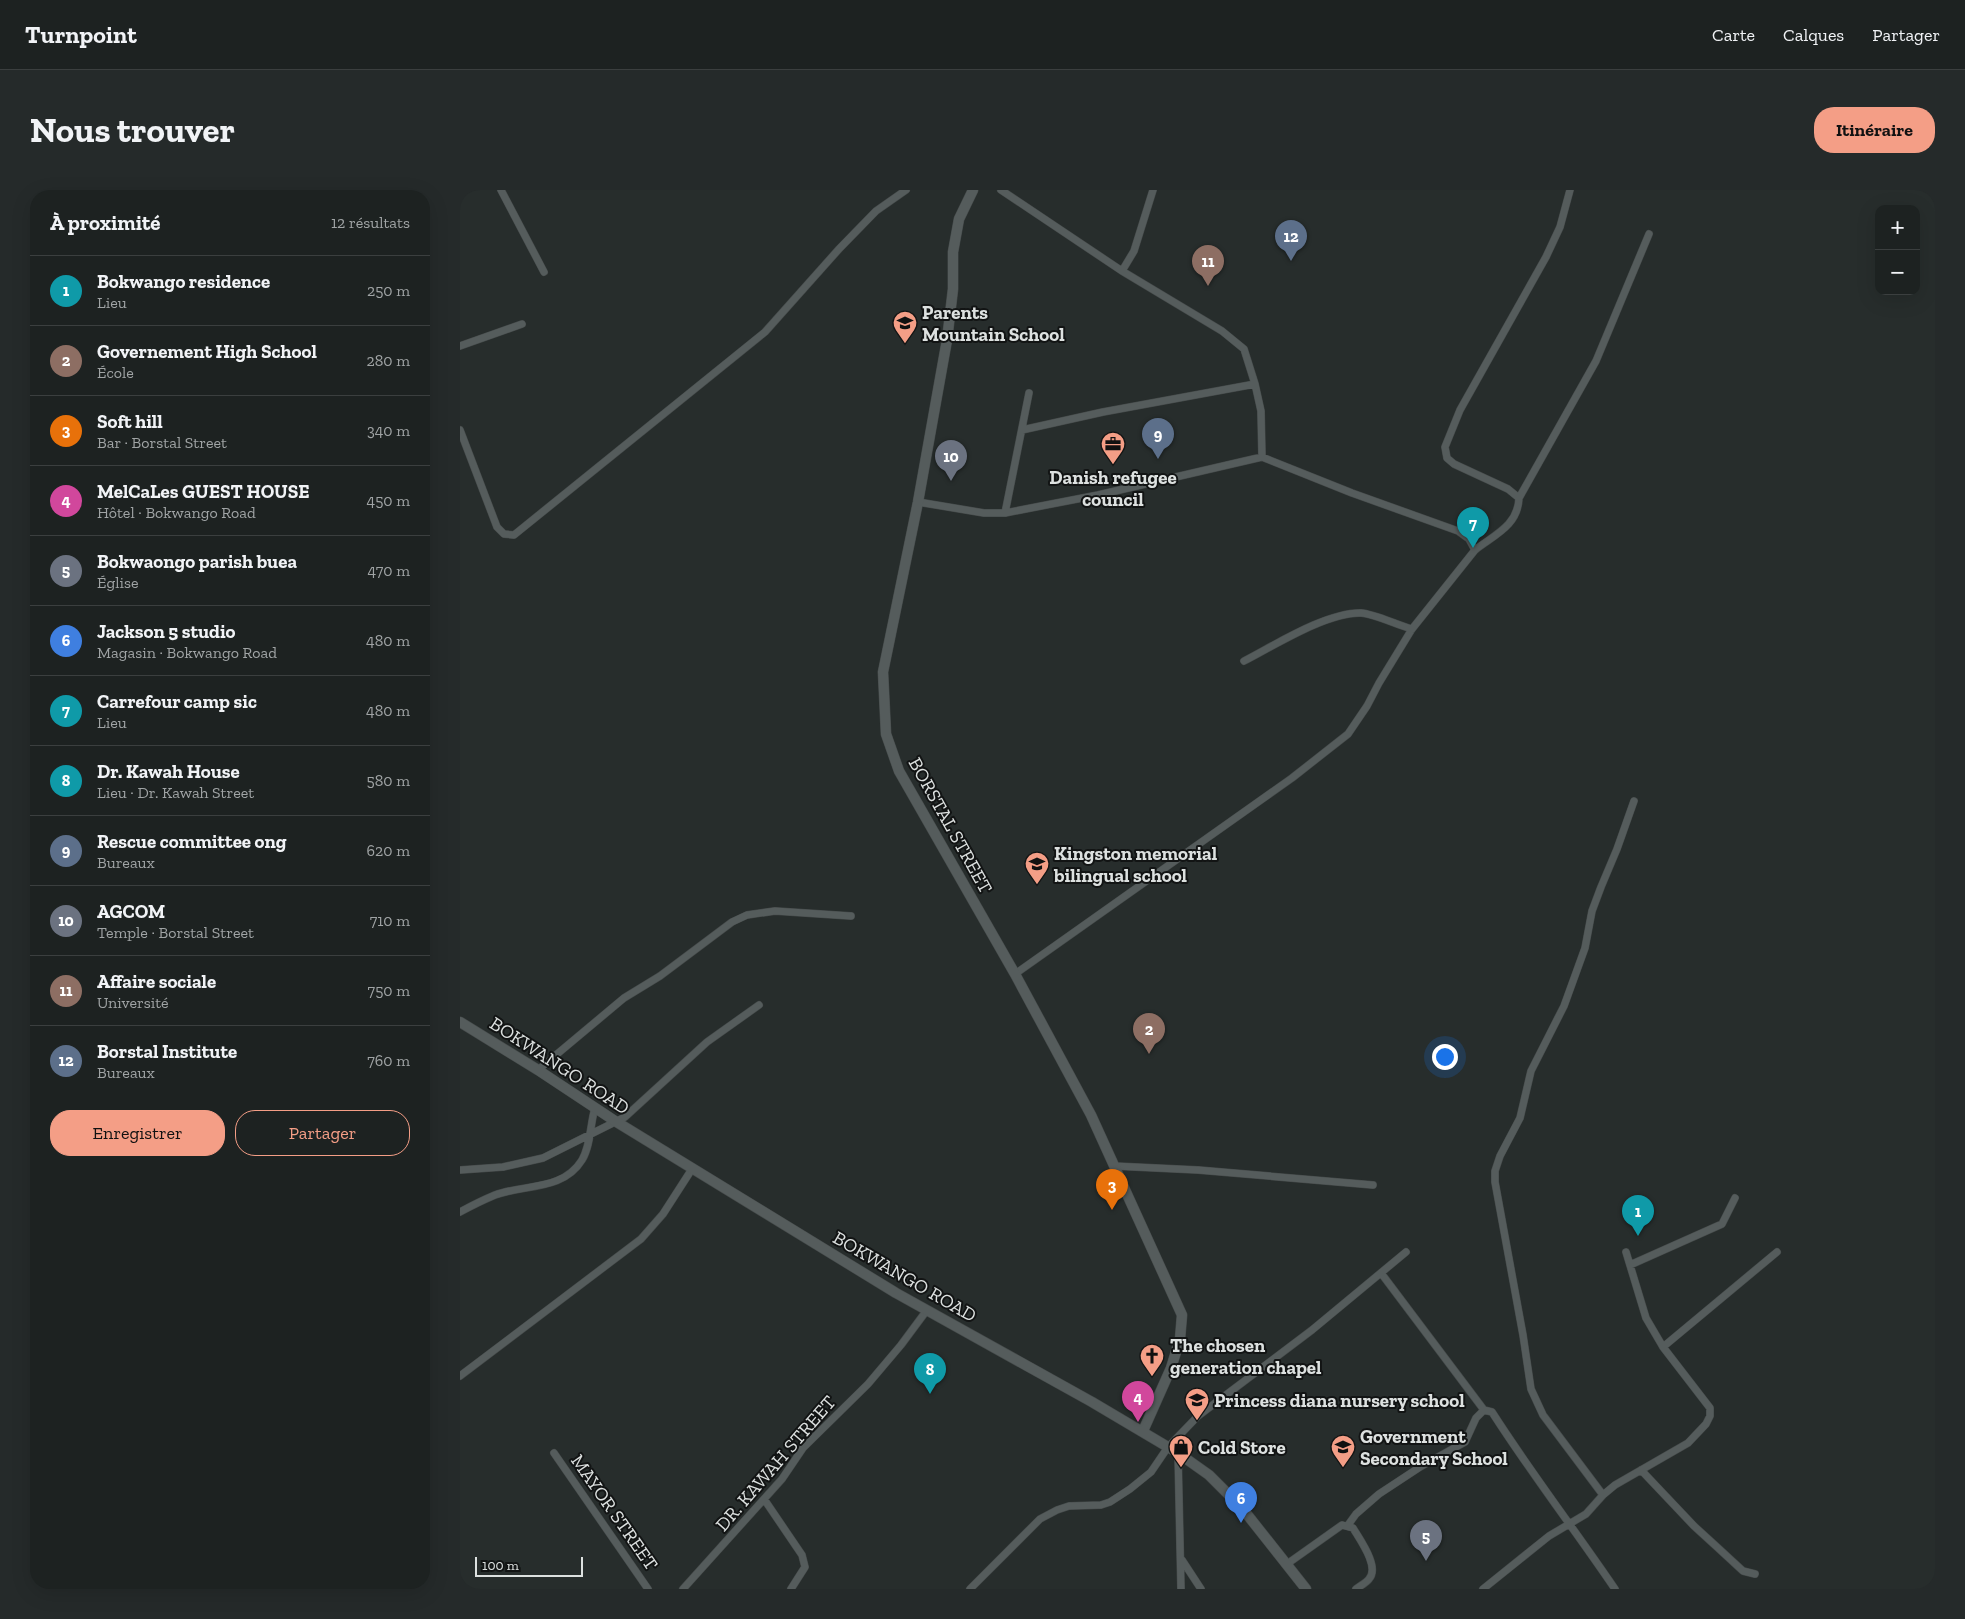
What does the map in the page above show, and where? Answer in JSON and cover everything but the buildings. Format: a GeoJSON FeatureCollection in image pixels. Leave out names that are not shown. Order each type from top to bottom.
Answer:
{"type":"FeatureCollection","features":[{"type":"Feature","properties":{"kind":"street"},"geometry":{"type":"LineString","coordinates":[[501,190],[544,272]]}},
{"type":"Feature","properties":{"kind":"street"},"geometry":{"type":"LineString","coordinates":[[460,430],[497,528],[504,534],[514,535],[765,332],[876,211],[906,190]]}},
{"type":"Feature","properties":{"kind":"street","name":"BORSTAL STREET"},"geometry":{"type":"LineString","coordinates":[[973,190],[959,218],[953,252],[954,289],[947,340],[918,502],[883,672],[886,734],[899,771],[1015,974],[1091,1115],[1182,1315],[1180,1339],[1171,1368],[1143,1431]]}},
{"type":"Feature","properties":{"kind":"street"},"geometry":{"type":"LineString","coordinates":[[1001,190],[1122,271],[1222,331],[1244,349],[1255,384],[1262,418],[1262,457]]}},
{"type":"Feature","properties":{"kind":"street"},"geometry":{"type":"LineString","coordinates":[[1122,271],[1134,251],[1153,190]]}},
{"type":"Feature","properties":{"kind":"street"},"geometry":{"type":"LineString","coordinates":[[1519,498],[1508,489],[1454,464],[1447,458],[1445,447],[1460,410],[1546,257],[1560,227],[1570,190]]}},
{"type":"Feature","properties":{"kind":"street"},"geometry":{"type":"LineString","coordinates":[[1015,974],[1292,778],[1348,734],[1367,706],[1412,629],[1475,550],[1513,520],[1519,510],[1519,498],[1596,361],[1649,234]]}},
{"type":"Feature","properties":{"kind":"street"},"geometry":{"type":"LineString","coordinates":[[460,346],[522,324]]}},
{"type":"Feature","properties":{"kind":"street"},"geometry":{"type":"LineString","coordinates":[[1022,430],[1103,412],[1255,384]]}},
{"type":"Feature","properties":{"kind":"street"},"geometry":{"type":"LineString","coordinates":[[1005,514],[1029,393]]}},
{"type":"Feature","properties":{"kind":"street"},"geometry":{"type":"LineString","coordinates":[[918,502],[984,514],[1005,514],[1098,495],[1262,457],[1352,493],[1458,531],[1469,539],[1475,550]]}},
{"type":"Feature","properties":{"kind":"street"},"geometry":{"type":"LineString","coordinates":[[1244,661],[1288,638],[1344,614],[1363,613],[1412,629]]}},
{"type":"Feature","properties":{"kind":"street"},"geometry":{"type":"LineString","coordinates":[[1603,1495],[1543,1415],[1530,1388],[1521,1326],[1495,1182],[1495,1171],[1500,1156],[1520,1118],[1531,1071],[1564,1006],[1585,948],[1592,911],[1634,801]]}},
{"type":"Feature","properties":{"kind":"street"},"geometry":{"type":"LineString","coordinates":[[538,1070],[624,998],[660,976],[732,922],[747,914],[775,912],[851,916]]}},
{"type":"Feature","properties":{"kind":"street"},"geometry":{"type":"LineString","coordinates":[[460,1170],[503,1167],[543,1158],[615,1121],[634,1110],[707,1042],[759,1005]]}},
{"type":"Feature","properties":{"kind":"street","name":"BOKWANGO ROAD"},"geometry":{"type":"LineString","coordinates":[[460,1022],[692,1169],[896,1293],[1143,1431],[1178,1453],[1208,1475],[1242,1508],[1306,1589]]}},
{"type":"Feature","properties":{"kind":"street"},"geometry":{"type":"LineString","coordinates":[[460,1212],[495,1195],[551,1184],[572,1171],[583,1159],[595,1108]]}},
{"type":"Feature","properties":{"kind":"street"},"geometry":{"type":"LineString","coordinates":[[1114,1166],[1198,1170],[1373,1186]]}},
{"type":"Feature","properties":{"kind":"street"},"geometry":{"type":"LineString","coordinates":[[460,1376],[641,1239],[663,1214],[692,1169]]}},
{"type":"Feature","properties":{"kind":"street"},"geometry":{"type":"LineString","coordinates":[[1630,1265],[1722,1224],[1735,1198]]}},
{"type":"Feature","properties":{"kind":"street"},"geometry":{"type":"LineString","coordinates":[[970,1589],[1040,1519],[1069,1506],[1101,1505],[1110,1502],[1130,1489],[1151,1472],[1168,1447],[1198,1416],[1312,1330],[1406,1252]]}},
{"type":"Feature","properties":{"kind":"street"},"geometry":{"type":"LineString","coordinates":[[1483,1589],[1549,1536],[1586,1514],[1603,1495],[1688,1443],[1706,1424],[1710,1416],[1710,1408],[1663,1347],[1646,1318],[1626,1252]]}},
{"type":"Feature","properties":{"kind":"street"},"geometry":{"type":"LineString","coordinates":[[1663,1347],[1777,1252]]}},
{"type":"Feature","properties":{"kind":"street"},"geometry":{"type":"LineString","coordinates":[[1381,1273],[1484,1410],[1492,1412],[1521,1458],[1616,1589]]}},
{"type":"Feature","properties":{"kind":"street","name":"DR. KAWAH STREET"},"geometry":{"type":"LineString","coordinates":[[683,1589],[782,1479],[803,1448],[868,1384],[902,1345],[927,1310]]}},
{"type":"Feature","properties":{"kind":"street"},"geometry":{"type":"LineString","coordinates":[[1348,1525],[1356,1514],[1379,1494],[1465,1442],[1476,1418],[1484,1410]]}},
{"type":"Feature","properties":{"kind":"street","name":"MAYOR STREET"},"geometry":{"type":"LineString","coordinates":[[554,1453],[648,1589]]}},
{"type":"Feature","properties":{"kind":"street"},"geometry":{"type":"LineString","coordinates":[[1178,1453],[1181,1589]]}},
{"type":"Feature","properties":{"kind":"street"},"geometry":{"type":"LineString","coordinates":[[1641,1470],[1694,1526],[1743,1571],[1755,1574]]}},
{"type":"Feature","properties":{"kind":"street"},"geometry":{"type":"LineString","coordinates":[[764,1499],[802,1555],[805,1567],[791,1589]]}},
{"type":"Feature","properties":{"kind":"street"},"geometry":{"type":"LineString","coordinates":[[1287,1564],[1342,1526],[1348,1525],[1353,1528],[1372,1562],[1370,1579],[1356,1589]]}},
{"type":"Feature","properties":{"kind":"street"},"geometry":{"type":"LineString","coordinates":[[1181,1559],[1201,1589]]}},
{"type":"Feature","properties":{"kind":"place","name":"Borstal Institute"},"geometry":{"type":"Point","coordinates":[1291,261]}},
{"type":"Feature","properties":{"kind":"place","name":"Affaire sociale"},"geometry":{"type":"Point","coordinates":[1208,286]}},
{"type":"Feature","properties":{"kind":"place","name":"Parents Mountain School"},"geometry":{"type":"Point","coordinates":[905,344]}},
{"type":"Feature","properties":{"kind":"place","name":"Rescue committee ong"},"geometry":{"type":"Point","coordinates":[1158,459]}},
{"type":"Feature","properties":{"kind":"place","name":"Danish refugee council"},"geometry":{"type":"Point","coordinates":[1113,465]}},
{"type":"Feature","properties":{"kind":"place","name":"AGCOM"},"geometry":{"type":"Point","coordinates":[951,481]}},
{"type":"Feature","properties":{"kind":"place","name":"Carrefour camp sic"},"geometry":{"type":"Point","coordinates":[1473,548]}},
{"type":"Feature","properties":{"kind":"place","name":"Kingston memorial bilingual school"},"geometry":{"type":"Point","coordinates":[1037,885]}},
{"type":"Feature","properties":{"kind":"place","name":"Governement High School"},"geometry":{"type":"Point","coordinates":[1149,1054]}},
{"type":"Feature","properties":{"kind":"place","name":"Soft hill"},"geometry":{"type":"Point","coordinates":[1112,1210]}},
{"type":"Feature","properties":{"kind":"place","name":"Bokwango residence"},"geometry":{"type":"Point","coordinates":[1638,1236]}},
{"type":"Feature","properties":{"kind":"place","name":"The chosen generation chapel"},"geometry":{"type":"Point","coordinates":[1152,1377]}},
{"type":"Feature","properties":{"kind":"place","name":"Dr. Kawah House"},"geometry":{"type":"Point","coordinates":[930,1394]}},
{"type":"Feature","properties":{"kind":"place","name":"Princess diana nursery school"},"geometry":{"type":"Point","coordinates":[1197,1421]}},
{"type":"Feature","properties":{"kind":"place","name":"MelCaLes GUEST HOUSE"},"geometry":{"type":"Point","coordinates":[1138,1422]}},
{"type":"Feature","properties":{"kind":"place","name":"Cold Store"},"geometry":{"type":"Point","coordinates":[1181,1468]}},
{"type":"Feature","properties":{"kind":"place","name":"Government Secondary School"},"geometry":{"type":"Point","coordinates":[1343,1468]}},
{"type":"Feature","properties":{"kind":"place","name":"Jackson 5 studio"},"geometry":{"type":"Point","coordinates":[1241,1523]}},
{"type":"Feature","properties":{"kind":"place","name":"Bokwaongo parish buea"},"geometry":{"type":"Point","coordinates":[1426,1561]}}]}
